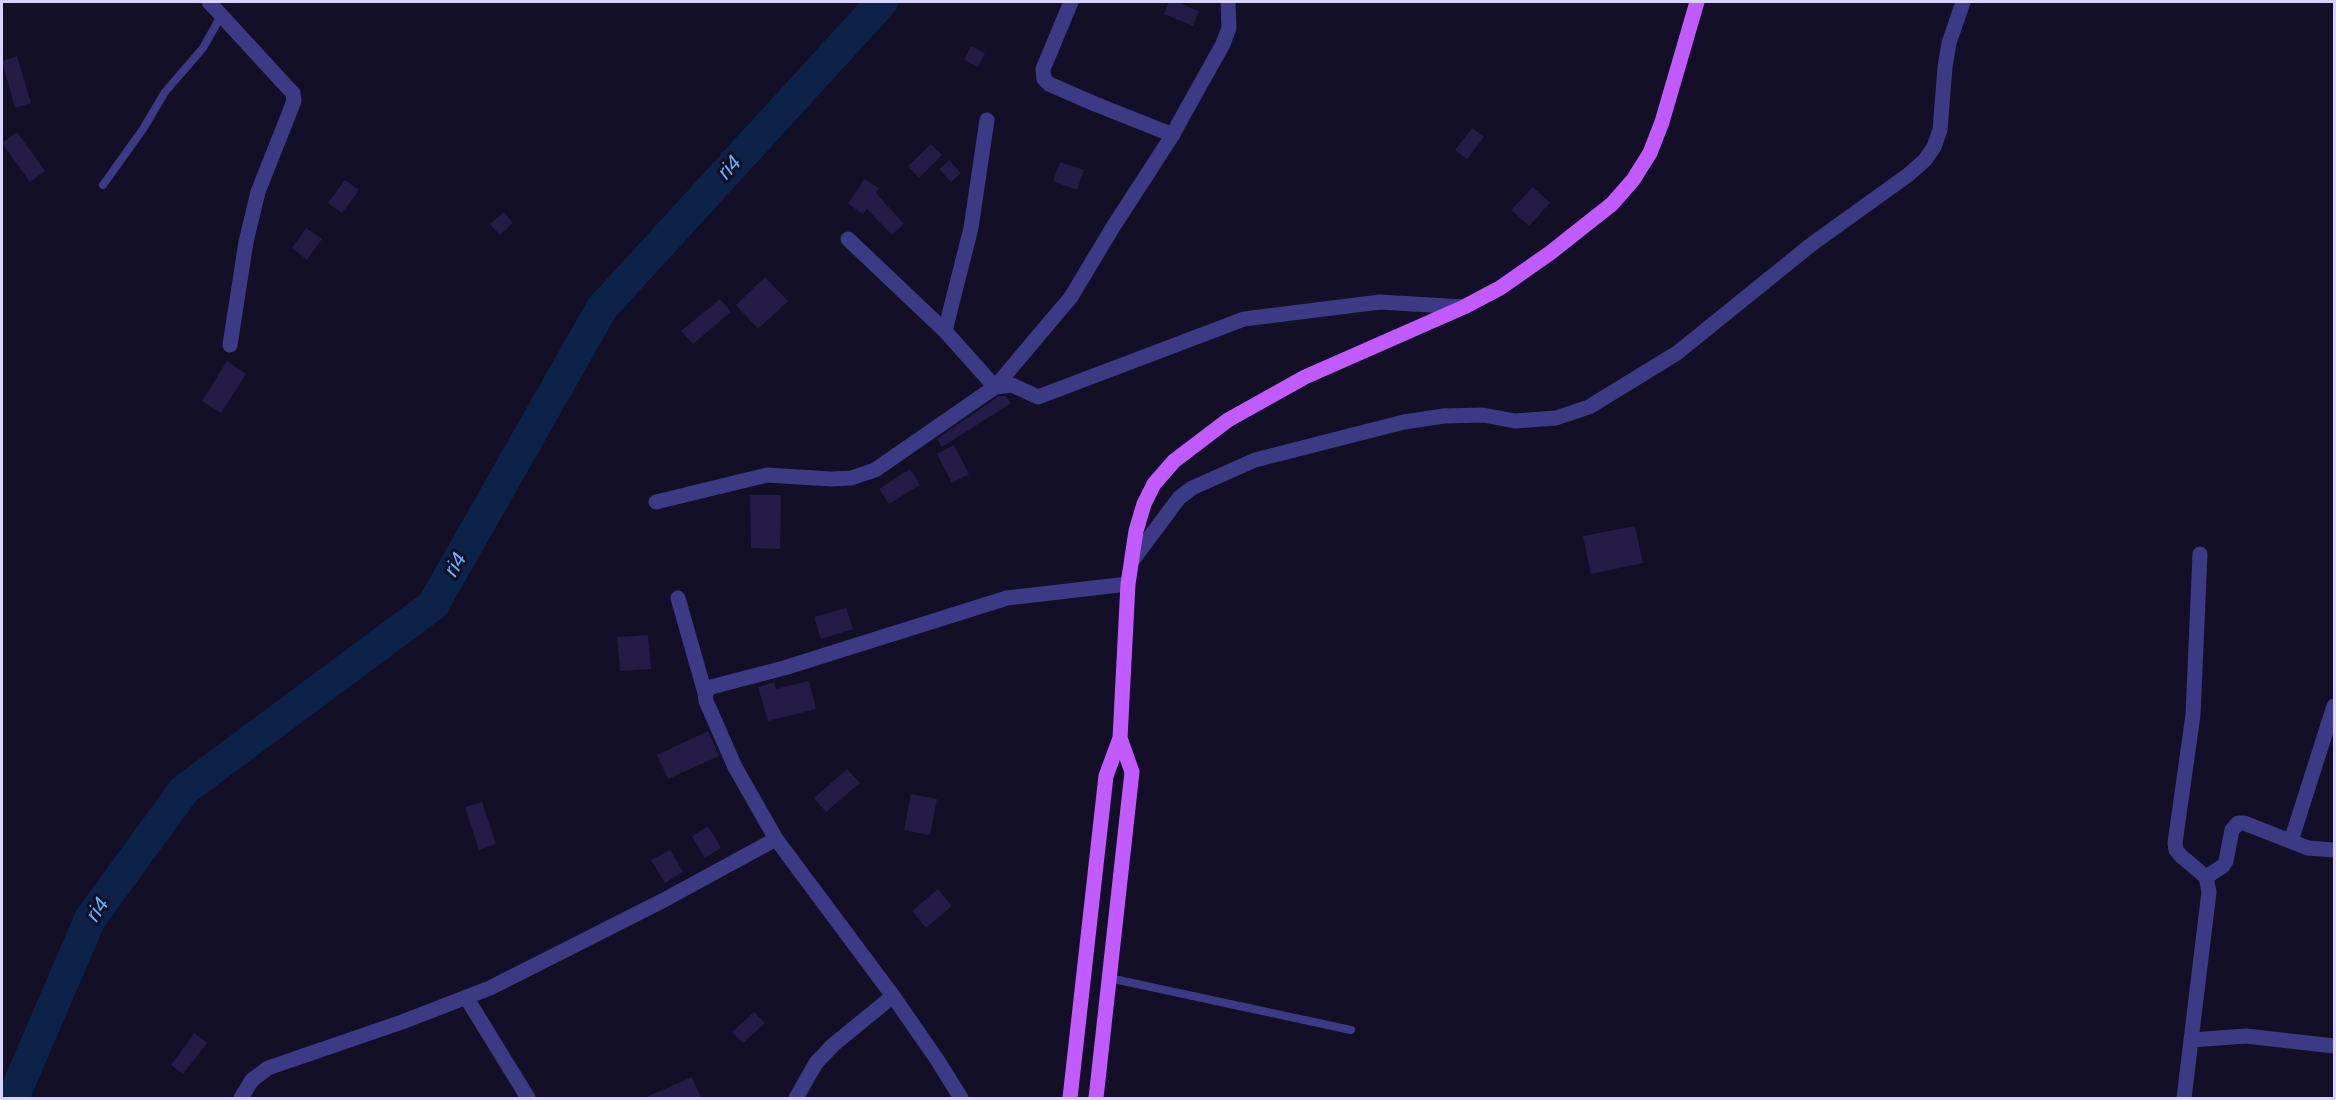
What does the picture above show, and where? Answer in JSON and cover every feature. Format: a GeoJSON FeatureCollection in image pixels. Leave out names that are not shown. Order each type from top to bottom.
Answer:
{"type":"FeatureCollection","features":[{"type":"Feature","properties":{"kind":"main road"},"geometry":{"type":"LineString","coordinates":[[1070,1098],[1106,776],[1120,738],[1128,584],[1141,513],[1154,484],[1174,461],[1227,420],[1305,377],[1464,307],[1500,288],[1586,226],[1612,204],[1633,180],[1650,153],[1662,122],[1698,2]]}},
{"type":"Feature","properties":{"kind":"main road"},"geometry":{"type":"LineString","coordinates":[[1096,1098],[1132,772],[1120,738]]}},
{"type":"Feature","properties":{"kind":"street"},"geometry":{"type":"LineString","coordinates":[[209,2],[293,93],[294,101],[258,192],[246,242],[230,345]]}},
{"type":"Feature","properties":{"kind":"street"},"geometry":{"type":"LineString","coordinates":[[1071,2],[1043,69],[1044,79],[1049,84],[1095,104],[1173,135]]}},
{"type":"Feature","properties":{"kind":"street"},"geometry":{"type":"LineString","coordinates":[[656,502],[767,475],[831,479],[851,478],[875,470],[995,387],[1071,297],[1173,135],[1223,44],[1229,28],[1228,2]]}},
{"type":"Feature","properties":{"kind":"street"},"geometry":{"type":"LineString","coordinates":[[1132,561],[1179,498],[1192,488],[1255,460],[1339,437],[1434,417],[1483,415],[1515,421],[1556,418],[1588,407],[1677,353],[1812,244],[1908,175],[1925,160],[1934,147],[1940,130],[1947,55],[1963,2]]}},
{"type":"Feature","properties":{"kind":"street"},"geometry":{"type":"LineString","coordinates":[[945,331],[971,228],[987,120]]}},
{"type":"Feature","properties":{"kind":"street"},"geometry":{"type":"LineString","coordinates":[[848,239],[945,331],[995,387]]}},
{"type":"Feature","properties":{"kind":"street"},"geometry":{"type":"LineString","coordinates":[[995,387],[1012,384],[1038,397],[1244,319],[1380,302],[1464,307]]}},
{"type":"Feature","properties":{"kind":"street"},"geometry":{"type":"LineString","coordinates":[[2184,1098],[2209,892],[2206,877],[2181,856],[2176,850],[2175,843],[2193,715],[2200,554]]}},
{"type":"Feature","properties":{"kind":"street"},"geometry":{"type":"LineString","coordinates":[[705,693],[711,687],[784,668],[1007,598],[1128,584]]}},
{"type":"Feature","properties":{"kind":"street"},"geometry":{"type":"LineString","coordinates":[[678,598],[705,693],[705,701],[735,767],[776,839],[893,996],[961,1098]]}},
{"type":"Feature","properties":{"kind":"street"},"geometry":{"type":"LineString","coordinates":[[2291,841],[2334,706]]}},
{"type":"Feature","properties":{"kind":"street"},"geometry":{"type":"LineString","coordinates":[[2206,877],[2223,866],[2226,861],[2232,830],[2238,823],[2244,823],[2321,851],[2334,850]]}},
{"type":"Feature","properties":{"kind":"street"},"geometry":{"type":"LineString","coordinates":[[241,1098],[252,1080],[268,1068],[402,1022],[490,988],[664,900],[776,839]]}},
{"type":"Feature","properties":{"kind":"street"},"geometry":{"type":"LineString","coordinates":[[796,1098],[816,1063],[893,996]]}},
{"type":"Feature","properties":{"kind":"street"},"geometry":{"type":"LineString","coordinates":[[466,997],[528,1098]]}},
{"type":"Feature","properties":{"kind":"street"},"geometry":{"type":"LineString","coordinates":[[2191,1040],[2246,1036],[2334,1046]]}},
{"type":"Feature","properties":{"kind":"lane"},"geometry":{"type":"LineString","coordinates":[[104,185],[143,129],[165,92],[203,48],[221,16]]}},
{"type":"Feature","properties":{"kind":"lane"},"geometry":{"type":"LineString","coordinates":[[1109,978],[1351,1030]]}},
{"type":"Feature","properties":{"kind":"building"},"geometry":{"type":"Polygon","coordinates":[[[1169,2],[1177,2],[1199,11],[1193,26],[1164,14],[1169,2]]]}},
{"type":"Feature","properties":{"kind":"building"},"geometry":{"type":"Polygon","coordinates":[[[971,46],[985,53],[978,67],[964,60],[971,46]]]}},
{"type":"Feature","properties":{"kind":"building"},"geometry":{"type":"Polygon","coordinates":[[[17,56],[31,103],[15,108],[2,61],[17,56]]]}},
{"type":"Feature","properties":{"kind":"building"},"geometry":{"type":"Polygon","coordinates":[[[1472,128],[1484,137],[1467,159],[1455,150],[1472,128]]]}},
{"type":"Feature","properties":{"kind":"building"},"geometry":{"type":"Polygon","coordinates":[[[17,132],[45,171],[30,182],[2,143],[17,132]]]}},
{"type":"Feature","properties":{"kind":"building"},"geometry":{"type":"Polygon","coordinates":[[[931,144],[942,155],[919,178],[908,166],[931,144]]]}},
{"type":"Feature","properties":{"kind":"building"},"geometry":{"type":"Polygon","coordinates":[[[949,160],[961,173],[951,182],[939,169],[949,160]]]}},
{"type":"Feature","properties":{"kind":"building"},"geometry":{"type":"Polygon","coordinates":[[[1060,162],[1084,170],[1077,190],[1053,181],[1060,162]]]}},
{"type":"Feature","properties":{"kind":"building"},"geometry":{"type":"Polygon","coordinates":[[[864,179],[879,188],[876,193],[904,224],[892,235],[867,209],[863,214],[848,204],[864,179]]]}},
{"type":"Feature","properties":{"kind":"building"},"geometry":{"type":"Polygon","coordinates":[[[345,180],[359,190],[342,213],[328,203],[345,180]]]}},
{"type":"Feature","properties":{"kind":"building"},"geometry":{"type":"Polygon","coordinates":[[[1533,187],[1550,203],[1529,226],[1511,210],[1533,187]]]}},
{"type":"Feature","properties":{"kind":"building"},"geometry":{"type":"Polygon","coordinates":[[[504,212],[513,223],[500,235],[490,224],[504,212]]]}},
{"type":"Feature","properties":{"kind":"building"},"geometry":{"type":"Polygon","coordinates":[[[306,228],[322,239],[307,260],[292,248],[306,228]]]}},
{"type":"Feature","properties":{"kind":"building"},"geometry":{"type":"Polygon","coordinates":[[[765,277],[788,301],[758,329],[736,305],[765,277]]]}},
{"type":"Feature","properties":{"kind":"building"},"geometry":{"type":"Polygon","coordinates":[[[720,299],[731,312],[693,344],[681,331],[720,299]]]}},
{"type":"Feature","properties":{"kind":"building"},"geometry":{"type":"Polygon","coordinates":[[[227,361],[246,374],[221,413],[202,401],[227,361]]]}},
{"type":"Feature","properties":{"kind":"building"},"geometry":{"type":"Polygon","coordinates":[[[999,396],[1006,396],[1011,403],[942,447],[937,439],[999,396]]]}},
{"type":"Feature","properties":{"kind":"building"},"geometry":{"type":"Polygon","coordinates":[[[954,445],[969,474],[952,483],[937,454],[954,445]]]}},
{"type":"Feature","properties":{"kind":"building"},"geometry":{"type":"Polygon","coordinates":[[[910,469],[920,485],[889,504],[879,489],[910,469]]]}},
{"type":"Feature","properties":{"kind":"building"},"geometry":{"type":"Polygon","coordinates":[[[750,495],[781,495],[780,549],[751,548],[750,495]]]}},
{"type":"Feature","properties":{"kind":"building"},"geometry":{"type":"Polygon","coordinates":[[[1635,526],[1643,563],[1591,574],[1583,536],[1635,526]]]}},
{"type":"Feature","properties":{"kind":"building"},"geometry":{"type":"Polygon","coordinates":[[[846,608],[853,629],[821,639],[814,617],[846,608]]]}},
{"type":"Feature","properties":{"kind":"building"},"geometry":{"type":"Polygon","coordinates":[[[648,635],[651,669],[620,671],[617,637],[648,635]]]}},
{"type":"Feature","properties":{"kind":"building"},"geometry":{"type":"Polygon","coordinates":[[[809,681],[816,709],[768,721],[758,687],[774,682],[776,689],[809,681]]]}},
{"type":"Feature","properties":{"kind":"building"},"geometry":{"type":"Polygon","coordinates":[[[708,731],[719,756],[668,779],[657,755],[708,731]]]}},
{"type":"Feature","properties":{"kind":"building"},"geometry":{"type":"Polygon","coordinates":[[[847,769],[860,783],[826,812],[814,798],[847,769]]]}},
{"type":"Feature","properties":{"kind":"building"},"geometry":{"type":"Polygon","coordinates":[[[911,794],[937,799],[930,835],[904,830],[911,794]]]}},
{"type":"Feature","properties":{"kind":"building"},"geometry":{"type":"Polygon","coordinates":[[[482,802],[496,844],[479,850],[465,807],[482,802]]]}},
{"type":"Feature","properties":{"kind":"building"},"geometry":{"type":"Polygon","coordinates":[[[708,826],[721,848],[705,858],[692,836],[708,826]]]}},
{"type":"Feature","properties":{"kind":"building"},"geometry":{"type":"Polygon","coordinates":[[[670,850],[683,872],[665,883],[651,860],[670,850]]]}},
{"type":"Feature","properties":{"kind":"building"},"geometry":{"type":"Polygon","coordinates":[[[938,889],[952,906],[926,928],[912,911],[938,889]]]}},
{"type":"Feature","properties":{"kind":"building"},"geometry":{"type":"Polygon","coordinates":[[[754,1012],[765,1023],[743,1043],[732,1032],[754,1012]]]}},
{"type":"Feature","properties":{"kind":"building"},"geometry":{"type":"Polygon","coordinates":[[[194,1033],[207,1043],[183,1074],[171,1065],[194,1033]]]}},
{"type":"Feature","properties":{"kind":"building"},"geometry":{"type":"Polygon","coordinates":[[[692,1077],[701,1098],[644,1098],[692,1077]]]}},
{"type":"Feature","properties":{"kind":"waterway","name":"ri4"},"geometry":{"type":"LineString","coordinates":[[13,1098],[90,919],[184,790],[433,605],[602,308],[882,2]]}}]}
